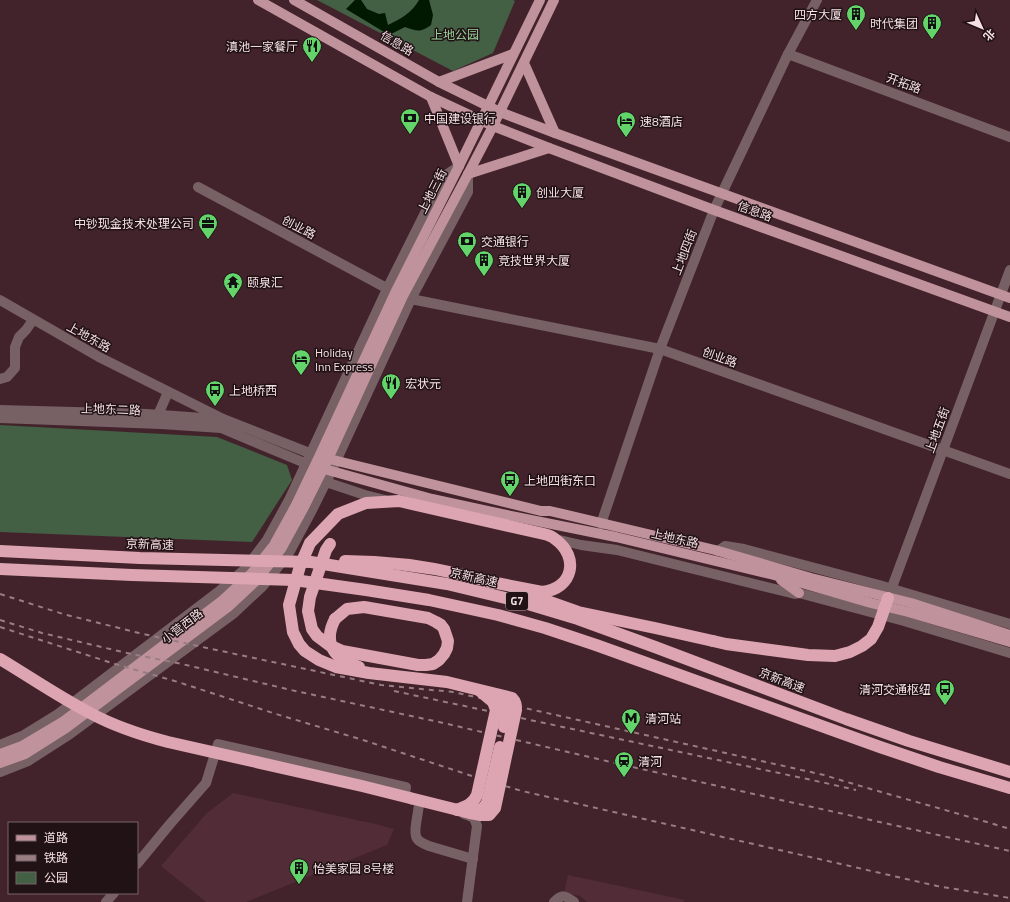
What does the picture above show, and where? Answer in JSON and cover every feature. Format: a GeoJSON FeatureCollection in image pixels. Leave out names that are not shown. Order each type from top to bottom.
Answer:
{"type":"FeatureCollection","features":[{"type":"Feature","properties":{"kind":"highway"},"geometry":{"type":"LineString","coordinates":[[0,659],[65,700],[90,714],[123,729],[168,742],[369,788],[457,810],[481,815],[489,815],[495,808],[516,710],[514,700],[512,698],[447,682],[369,673],[336,667],[319,660],[305,651],[299,644],[293,632],[289,605],[300,566],[310,543],[338,514],[366,503],[398,501],[544,534],[554,538],[562,545],[568,554],[570,561],[568,576],[565,582],[557,588],[542,592],[420,566],[366,561],[311,562]]}},
{"type":"Feature","properties":{"kind":"highway"},"geometry":{"type":"LineString","coordinates":[[330,544],[326,550],[310,597],[308,611],[312,629],[317,636],[329,645],[342,651],[418,665],[426,665],[433,664],[444,654],[448,641],[444,629],[441,625],[428,618],[364,607],[347,609],[335,620],[331,626],[329,634],[330,641],[334,652],[340,658],[350,664],[368,670],[393,675]]}},
{"type":"Feature","properties":{"kind":"highway","name":"京新高速"},"geometry":{"type":"LineString","coordinates":[[0,551],[140,558],[311,562],[447,584],[518,601],[578,619],[853,722],[1010,772]]}},
{"type":"Feature","properties":{"kind":"highway","name":"G7"},"geometry":{"type":"LineString","coordinates":[[0,569],[294,580],[429,600],[498,615],[545,628],[637,659],[880,747],[939,767],[1010,788]]}},
{"type":"Feature","properties":{"kind":"highway"},"geometry":{"type":"LineString","coordinates":[[486,580],[578,612],[726,644],[808,655],[835,656],[850,652],[862,646],[871,639],[878,627],[887,602]]}},
{"type":"Feature","properties":{"kind":"highway"},"geometry":{"type":"LineString","coordinates":[[457,810],[471,804],[477,795],[496,710],[493,702],[479,690]]}},
{"type":"Feature","properties":{"kind":"main road"},"geometry":{"type":"LineString","coordinates":[[258,0],[431,97],[459,166]]}},
{"type":"Feature","properties":{"kind":"main road"},"geometry":{"type":"LineString","coordinates":[[488,106],[540,0]]}},
{"type":"Feature","properties":{"kind":"main road"},"geometry":{"type":"LineString","coordinates":[[554,0],[524,63],[555,133]]}},
{"type":"Feature","properties":{"kind":"main road","name":"信息路"},"geometry":{"type":"LineString","coordinates":[[298,1],[439,82],[500,112],[1006,296]]}},
{"type":"Feature","properties":{"kind":"main road"},"geometry":{"type":"LineString","coordinates":[[439,82],[513,54]]}},
{"type":"Feature","properties":{"kind":"main road","name":"上地三街"},"geometry":{"type":"LineString","coordinates":[[399,294],[468,174],[524,63]]}},
{"type":"Feature","properties":{"kind":"main road","name":"信息路"},"geometry":{"type":"LineString","coordinates":[[431,97],[493,126],[550,148],[714,210],[1010,317]]}},
{"type":"Feature","properties":{"kind":"main road","name":"上地三街"},"geometry":{"type":"LineString","coordinates":[[323,458],[488,106]]}},
{"type":"Feature","properties":{"kind":"main road"},"geometry":{"type":"LineString","coordinates":[[468,174],[550,148]]}},
{"type":"Feature","properties":{"kind":"main road","name":"上地东路"},"geometry":{"type":"LineString","coordinates":[[323,458],[541,511],[550,511],[718,551],[811,578],[887,602],[916,614],[1010,642]]}},
{"type":"Feature","properties":{"kind":"main road","name":"小营西路"},"geometry":{"type":"LineString","coordinates":[[0,764],[25,754],[66,728],[228,607],[257,580],[281,549],[304,507],[323,458]]}},
{"type":"Feature","properties":{"kind":"main road","name":"上地东路"},"geometry":{"type":"LineString","coordinates":[[319,468],[432,499],[616,538],[887,602],[911,603],[1010,635]]}},
{"type":"Feature","properties":{"kind":"main road","name":"小营西路"},"geometry":{"type":"LineString","coordinates":[[0,754],[22,746],[64,721],[223,600],[251,574],[274,545],[319,468]]}},
{"type":"Feature","properties":{"kind":"main road"},"geometry":{"type":"LineString","coordinates":[[774,575],[799,593]]}},
{"type":"Feature","properties":{"kind":"street","name":"上地四街"},"geometry":{"type":"LineString","coordinates":[[601,524],[660,349],[721,193],[788,54],[817,0]]}},
{"type":"Feature","properties":{"kind":"street","name":"开拓路"},"geometry":{"type":"LineString","coordinates":[[788,54],[1010,136]]}},
{"type":"Feature","properties":{"kind":"street","name":"创业路"},"geometry":{"type":"LineString","coordinates":[[198,187],[399,294],[660,349],[1010,474]]}},
{"type":"Feature","properties":{"kind":"street","name":"上地五街"},"geometry":{"type":"LineString","coordinates":[[887,602],[995,312],[1006,296],[1010,270]]}},
{"type":"Feature","properties":{"kind":"street","name":"上地三街"},"geometry":{"type":"LineString","coordinates":[[323,458],[399,294]]}},
{"type":"Feature","properties":{"kind":"street","name":"上地东路"},"geometry":{"type":"LineString","coordinates":[[0,300],[98,357],[168,392],[222,424],[319,468]]}},
{"type":"Feature","properties":{"kind":"street"},"geometry":{"type":"LineString","coordinates":[[0,379],[7,377],[15,368],[15,347],[19,337],[33,320]]}},
{"type":"Feature","properties":{"kind":"street"},"geometry":{"type":"LineString","coordinates":[[158,415],[168,392]]}},
{"type":"Feature","properties":{"kind":"street","name":"上地东二路"},"geometry":{"type":"LineString","coordinates":[[0,410],[158,415],[222,424]]}},
{"type":"Feature","properties":{"kind":"street","name":"上地东二路"},"geometry":{"type":"LineString","coordinates":[[0,418],[161,424],[222,424]]}},
{"type":"Feature","properties":{"kind":"street"},"geometry":{"type":"LineString","coordinates":[[222,424],[323,458],[319,468]]}},
{"type":"Feature","properties":{"kind":"street","name":"小营西路"},"geometry":{"type":"LineString","coordinates":[[0,745],[24,735],[58,714],[218,592],[245,569],[267,540],[289,500],[319,468],[326,482],[289,553],[263,586],[233,614],[70,734],[28,761],[0,772]]}},
{"type":"Feature","properties":{"kind":"street"},"geometry":{"type":"LineString","coordinates":[[326,482],[365,495],[424,510],[581,545],[617,550],[795,594],[799,593],[887,602],[1010,624]]}},
{"type":"Feature","properties":{"kind":"street"},"geometry":{"type":"LineString","coordinates":[[887,602],[1010,653]]}},
{"type":"Feature","properties":{"kind":"street"},"geometry":{"type":"LineString","coordinates":[[138,863],[206,783],[218,744],[406,787],[404,793],[419,805],[467,815],[474,818],[477,826],[467,902]]}},
{"type":"Feature","properties":{"kind":"street"},"geometry":{"type":"LineString","coordinates":[[419,805],[415,834],[418,840],[422,844],[473,859]]}},
{"type":"Feature","properties":{"kind":"street"},"geometry":{"type":"LineString","coordinates":[[106,902],[113,894]]}},
{"type":"Feature","properties":{"kind":"street"},"geometry":{"type":"LineString","coordinates":[[554,902],[560,896],[568,897],[574,902]]}},
{"type":"Feature","properties":{"kind":"shaded area"},"geometry":{"type":"Polygon","coordinates":[[[355,0],[361,0],[367,9],[379,14],[385,13],[388,25],[409,12],[419,0],[429,0],[433,15],[431,25],[421,30],[413,30],[405,27],[389,35],[346,9],[355,0]]]}},
{"type":"Feature","properties":{"kind":"shaded area"},"geometry":{"type":"Polygon","coordinates":[[[233,793],[394,829],[387,845],[246,902],[206,902],[161,866],[206,814],[233,793]]]}},
{"type":"Feature","properties":{"kind":"shaded area"},"geometry":{"type":"Polygon","coordinates":[[[568,875],[685,900],[683,902],[587,902],[580,896],[564,893],[568,875]]]}},
{"type":"Feature","properties":{"kind":"green space","name":"上地公园"},"geometry":{"type":"Polygon","coordinates":[[[317,0],[515,1],[493,53],[453,71],[317,0]]]}},
{"type":"Feature","properties":{"kind":"green space"},"geometry":{"type":"Polygon","coordinates":[[[0,425],[217,437],[287,465],[292,480],[252,542],[0,532],[0,425]]]}},
{"type":"Feature","properties":{"kind":"railway"},"geometry":{"type":"LineString","coordinates":[[0,594],[63,614],[207,648],[381,685],[453,692],[824,775],[1010,829]]}},
{"type":"Feature","properties":{"kind":"railway"},"geometry":{"type":"LineString","coordinates":[[0,620],[42,633],[127,653],[182,664],[291,690],[1010,851]]}},
{"type":"Feature","properties":{"kind":"railway"},"geometry":{"type":"LineString","coordinates":[[0,627],[522,791],[937,886],[1010,898]]}},
{"type":"Feature","properties":{"kind":"railway"},"geometry":{"type":"LineString","coordinates":[[394,691],[856,790]]}},
{"type":"Feature","properties":{"kind":"place","name":"四方大厦"},"geometry":{"type":"Point","coordinates":[856,31]}},
{"type":"Feature","properties":{"kind":"place","name":"时代集团"},"geometry":{"type":"Point","coordinates":[932,40]}},
{"type":"Feature","properties":{"kind":"place","name":"滇池一家餐厅"},"geometry":{"type":"Point","coordinates":[312,63]}},
{"type":"Feature","properties":{"kind":"place","name":"中国建设银行"},"geometry":{"type":"Point","coordinates":[410,135]}},
{"type":"Feature","properties":{"kind":"place","name":"速8酒店"},"geometry":{"type":"Point","coordinates":[626,138]}},
{"type":"Feature","properties":{"kind":"place","name":"创业大厦"},"geometry":{"type":"Point","coordinates":[522,209]}},
{"type":"Feature","properties":{"kind":"place","name":"中钞现金技术处理公司"},"geometry":{"type":"Point","coordinates":[208,240]}},
{"type":"Feature","properties":{"kind":"place","name":"交通银行"},"geometry":{"type":"Point","coordinates":[467,258]}},
{"type":"Feature","properties":{"kind":"place","name":"竞技世界大厦"},"geometry":{"type":"Point","coordinates":[484,277]}},
{"type":"Feature","properties":{"kind":"place","name":"颐泉汇"},"geometry":{"type":"Point","coordinates":[233,299]}},
{"type":"Feature","properties":{"kind":"place","name":"Holiday Inn Express"},"geometry":{"type":"Point","coordinates":[301,376]}},
{"type":"Feature","properties":{"kind":"place","name":"宏状元"},"geometry":{"type":"Point","coordinates":[391,400]}},
{"type":"Feature","properties":{"kind":"place","name":"上地桥西"},"geometry":{"type":"Point","coordinates":[215,407]}},
{"type":"Feature","properties":{"kind":"place","name":"上地四街东口"},"geometry":{"type":"Point","coordinates":[510,497]}},
{"type":"Feature","properties":{"kind":"place","name":"清河交通枢纽"},"geometry":{"type":"Point","coordinates":[945,706]}},
{"type":"Feature","properties":{"kind":"place","name":"清河站"},"geometry":{"type":"Point","coordinates":[631,735]}},
{"type":"Feature","properties":{"kind":"place","name":"清河"},"geometry":{"type":"Point","coordinates":[624,778]}},
{"type":"Feature","properties":{"kind":"place","name":"怡美家园 8号楼"},"geometry":{"type":"Point","coordinates":[299,885]}}]}
